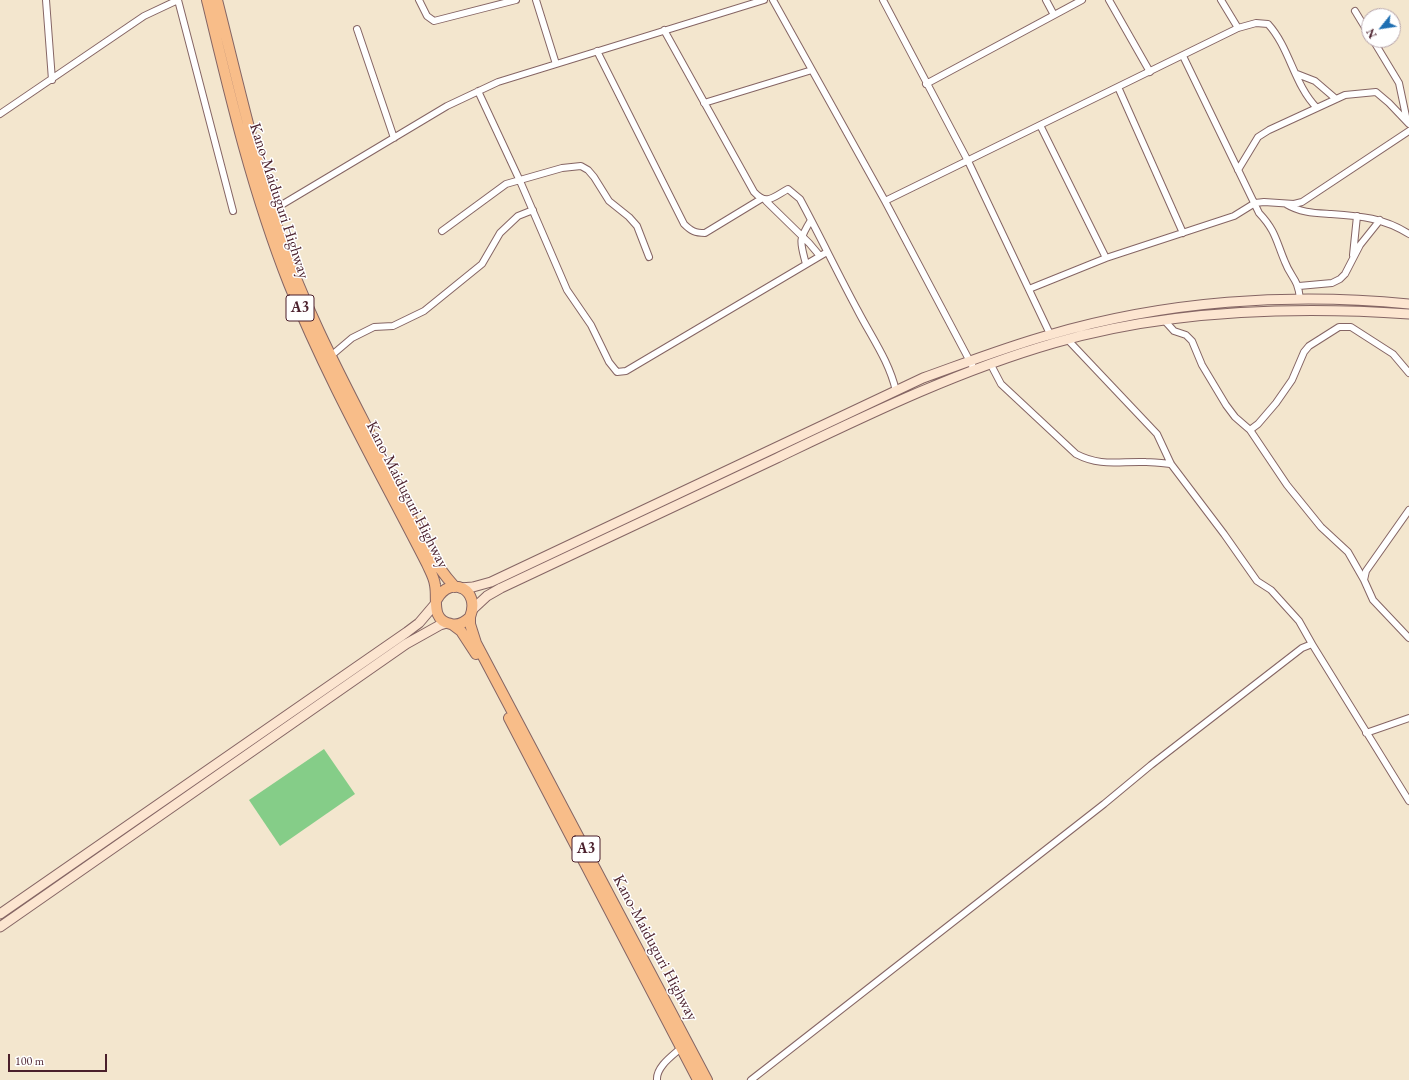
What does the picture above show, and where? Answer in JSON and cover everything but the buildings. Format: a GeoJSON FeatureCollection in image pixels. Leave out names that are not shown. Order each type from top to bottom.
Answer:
{"type":"FeatureCollection","features":[{"type":"Feature","properties":{"kind":"highway","name":"Kano-Maiduguri Highway"},"geometry":{"type":"LineString","coordinates":[[207,0],[219,28],[273,210],[298,282],[352,398],[439,569],[458,587]]}},
{"type":"Feature","properties":{"kind":"highway","name":"Kano-Maiduguri Highway"},"geometry":{"type":"LineString","coordinates":[[217,0],[219,28],[258,195],[290,286],[343,403],[427,564],[435,582],[436,601]]}},
{"type":"Feature","properties":{"kind":"highway"},"geometry":{"type":"LineString","coordinates":[[436,601],[444,590],[458,587]]}},
{"type":"Feature","properties":{"kind":"highway","name":"A3"},"geometry":{"type":"LineString","coordinates":[[458,587],[469,594],[473,604],[472,613]]}},
{"type":"Feature","properties":{"kind":"highway","name":"A3"},"geometry":{"type":"LineString","coordinates":[[436,601],[437,613],[450,624]]}},
{"type":"Feature","properties":{"kind":"highway","name":"Kano-Maiduguri Highway"},"geometry":{"type":"LineString","coordinates":[[472,613],[470,624],[476,643],[707,1080]]}},
{"type":"Feature","properties":{"kind":"highway"},"geometry":{"type":"LineString","coordinates":[[450,624],[466,621],[472,613]]}},
{"type":"Feature","properties":{"kind":"highway","name":"Kano-Maiduguri Highway"},"geometry":{"type":"LineString","coordinates":[[450,624],[461,631],[478,659],[698,1080]]}},
{"type":"Feature","properties":{"kind":"main road"},"geometry":{"type":"LineString","coordinates":[[458,587],[473,587],[491,582],[896,391],[971,360],[1050,334],[1185,306],[1300,298],[1409,304]]}},
{"type":"Feature","properties":{"kind":"main road"},"geometry":{"type":"LineString","coordinates":[[472,613],[482,600],[501,588],[877,410],[990,363],[1068,340],[1188,316],[1293,311],[1409,314]]}},
{"type":"Feature","properties":{"kind":"main road"},"geometry":{"type":"LineString","coordinates":[[0,914],[407,632],[419,623],[436,601]]}},
{"type":"Feature","properties":{"kind":"main road"},"geometry":{"type":"LineString","coordinates":[[0,927],[406,644],[440,625],[450,624]]}},
{"type":"Feature","properties":{"kind":"street"},"geometry":{"type":"LineString","coordinates":[[46,0],[52,80]]}},
{"type":"Feature","properties":{"kind":"street"},"geometry":{"type":"LineString","coordinates":[[0,114],[144,16],[178,0],[233,211]]}},
{"type":"Feature","properties":{"kind":"street"},"geometry":{"type":"LineString","coordinates":[[419,0],[427,16],[434,21],[516,0]]}},
{"type":"Feature","properties":{"kind":"street"},"geometry":{"type":"LineString","coordinates":[[536,0],[556,64]]}},
{"type":"Feature","properties":{"kind":"street"},"geometry":{"type":"LineString","coordinates":[[273,210],[447,106],[478,91],[510,78],[764,0]]}},
{"type":"Feature","properties":{"kind":"street"},"geometry":{"type":"LineString","coordinates":[[773,0],[885,201],[971,360],[974,370]]}},
{"type":"Feature","properties":{"kind":"street"},"geometry":{"type":"LineString","coordinates":[[884,0],[926,84],[968,161],[1050,334]]}},
{"type":"Feature","properties":{"kind":"street"},"geometry":{"type":"LineString","coordinates":[[1046,0],[1054,15]]}},
{"type":"Feature","properties":{"kind":"street"},"geometry":{"type":"LineString","coordinates":[[926,84],[1082,0]]}},
{"type":"Feature","properties":{"kind":"street"},"geometry":{"type":"LineString","coordinates":[[1109,0],[1150,72]]}},
{"type":"Feature","properties":{"kind":"street"},"geometry":{"type":"LineString","coordinates":[[1221,0],[1238,28]]}},
{"type":"Feature","properties":{"kind":"street"},"geometry":{"type":"LineString","coordinates":[[1355,11],[1361,21]]}},
{"type":"Feature","properties":{"kind":"street"},"geometry":{"type":"LineString","coordinates":[[885,201],[1238,28],[1256,23],[1268,24],[1276,32],[1307,98],[1317,108]]}},
{"type":"Feature","properties":{"kind":"street"},"geometry":{"type":"LineString","coordinates":[[356,29],[394,138]]}},
{"type":"Feature","properties":{"kind":"street"},"geometry":{"type":"LineString","coordinates":[[664,30],[749,184],[801,235],[820,256]]}},
{"type":"Feature","properties":{"kind":"street"},"geometry":{"type":"LineString","coordinates":[[1378,48],[1399,83],[1408,123]]}},
{"type":"Feature","properties":{"kind":"street"},"geometry":{"type":"LineString","coordinates":[[596,51],[684,224],[690,231],[704,234],[764,200],[788,189],[800,199],[870,333],[884,356],[896,391]]}},
{"type":"Feature","properties":{"kind":"street"},"geometry":{"type":"LineString","coordinates":[[1183,56],[1259,213],[1269,223],[1276,235],[1285,263],[1299,286],[1300,298]]}},
{"type":"Feature","properties":{"kind":"street"},"geometry":{"type":"LineString","coordinates":[[704,104],[812,70]]}},
{"type":"Feature","properties":{"kind":"street"},"geometry":{"type":"LineString","coordinates":[[1297,74],[1315,81],[1336,99]]}},
{"type":"Feature","properties":{"kind":"street"},"geometry":{"type":"LineString","coordinates":[[1118,87],[1183,233]]}},
{"type":"Feature","properties":{"kind":"street"},"geometry":{"type":"LineString","coordinates":[[478,91],[533,210],[567,290],[591,324],[609,362],[617,372],[626,371],[827,252]]}},
{"type":"Feature","properties":{"kind":"street"},"geometry":{"type":"LineString","coordinates":[[1238,170],[1258,137],[1269,130],[1336,99],[1354,93],[1376,92],[1408,123]]}},
{"type":"Feature","properties":{"kind":"street"},"geometry":{"type":"LineString","coordinates":[[1408,123],[1409,110]]}},
{"type":"Feature","properties":{"kind":"street"},"geometry":{"type":"LineString","coordinates":[[1040,125],[1106,258]]}},
{"type":"Feature","properties":{"kind":"street"},"geometry":{"type":"LineString","coordinates":[[1029,289],[1106,258],[1234,216],[1255,203],[1264,202],[1285,204],[1302,202],[1409,131]]}},
{"type":"Feature","properties":{"kind":"street"},"geometry":{"type":"LineString","coordinates":[[442,231],[506,184],[562,168],[582,166],[588,170],[604,192],[609,202],[629,217],[637,226],[649,257]]}},
{"type":"Feature","properties":{"kind":"street"},"geometry":{"type":"LineString","coordinates":[[1285,204],[1300,212],[1357,216],[1380,220],[1394,224],[1409,234]]}},
{"type":"Feature","properties":{"kind":"street"},"geometry":{"type":"LineString","coordinates":[[332,355],[352,338],[374,327],[393,326],[424,311],[482,264],[500,233],[518,216],[533,210]]}},
{"type":"Feature","properties":{"kind":"street"},"geometry":{"type":"LineString","coordinates":[[1352,258],[1357,216]]}},
{"type":"Feature","properties":{"kind":"street"},"geometry":{"type":"LineString","coordinates":[[806,264],[801,244],[801,235],[811,220]]}},
{"type":"Feature","properties":{"kind":"street"},"geometry":{"type":"LineString","coordinates":[[1299,286],[1332,283],[1345,274],[1352,258],[1366,236],[1380,220]]}},
{"type":"Feature","properties":{"kind":"street"},"geometry":{"type":"LineString","coordinates":[[1164,320],[1174,331],[1186,335],[1192,340],[1202,365],[1226,405],[1235,417],[1250,430],[1287,485],[1321,527],[1348,552],[1364,580],[1373,600],[1409,638]]}},
{"type":"Feature","properties":{"kind":"street"},"geometry":{"type":"LineString","coordinates":[[1250,430],[1258,424],[1276,403],[1292,380],[1304,352],[1309,346],[1339,327],[1351,327],[1393,354],[1409,373]]}},
{"type":"Feature","properties":{"kind":"street"},"geometry":{"type":"LineString","coordinates":[[1068,340],[1157,434],[1171,464],[1224,534],[1257,581],[1271,590],[1299,621],[1366,733],[1409,801]]}},
{"type":"Feature","properties":{"kind":"street"},"geometry":{"type":"LineString","coordinates":[[990,363],[1001,384],[1076,454],[1088,460],[1108,463],[1145,461],[1171,464]]}},
{"type":"Feature","properties":{"kind":"street"},"geometry":{"type":"LineString","coordinates":[[1364,580],[1366,571],[1409,510]]}},
{"type":"Feature","properties":{"kind":"street"},"geometry":{"type":"LineString","coordinates":[[751,1080],[1227,705],[1302,648],[1312,644]]}},
{"type":"Feature","properties":{"kind":"street"},"geometry":{"type":"LineString","coordinates":[[1366,733],[1409,718]]}},
{"type":"Feature","properties":{"kind":"street"},"geometry":{"type":"LineString","coordinates":[[657,1080],[657,1074],[661,1068],[681,1048]]}},
{"type":"Feature","properties":{"kind":"green space"},"geometry":{"type":"Polygon","coordinates":[[[324,749],[355,794],[280,846],[249,800],[324,749]]]}}]}
